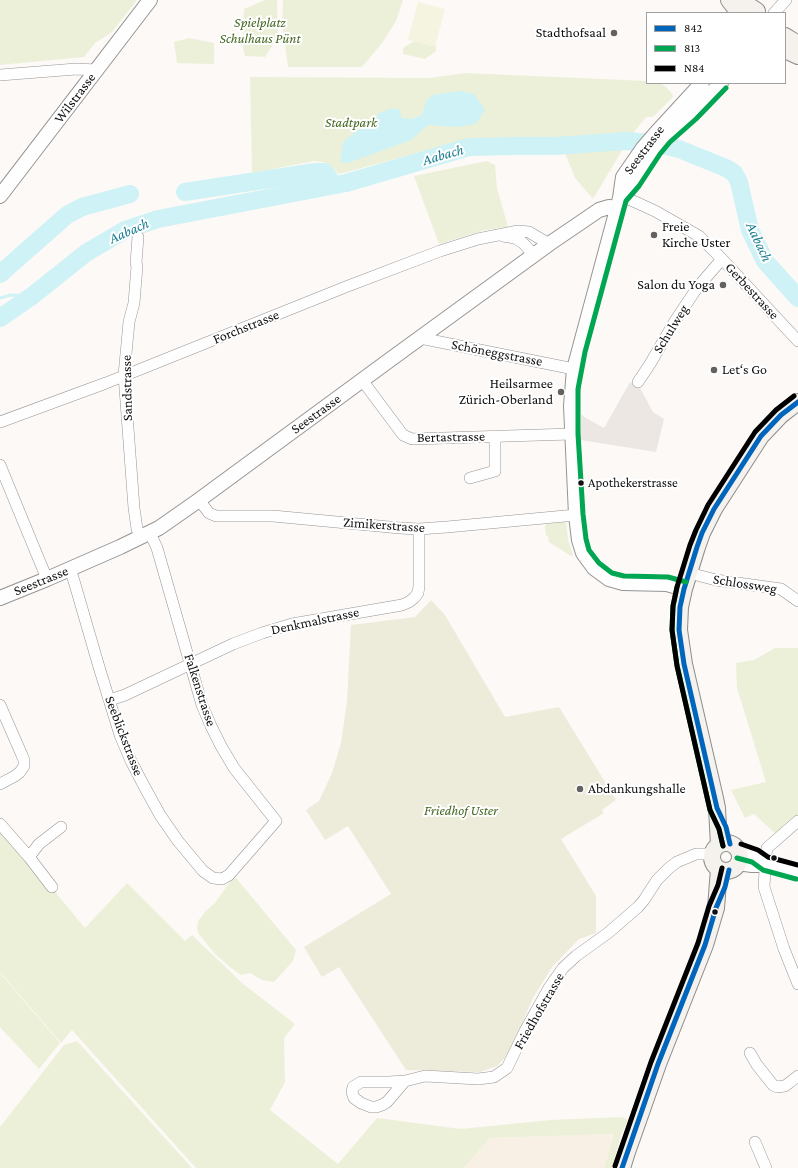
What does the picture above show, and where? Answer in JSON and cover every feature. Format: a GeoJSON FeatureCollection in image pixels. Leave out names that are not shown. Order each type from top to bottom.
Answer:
{"type":"FeatureCollection","features":[{"type":"Feature","properties":{"kind":"main road"},"geometry":{"type":"LineString","coordinates":[[728,0],[738,12]]}},
{"type":"Feature","properties":{"kind":"main road"},"geometry":{"type":"LineString","coordinates":[[744,0],[748,5],[759,12]]}},
{"type":"Feature","properties":{"kind":"main road"},"geometry":{"type":"LineString","coordinates":[[786,37],[798,44]]}},
{"type":"Feature","properties":{"kind":"main road"},"geometry":{"type":"LineString","coordinates":[[786,50],[798,56]]}},
{"type":"Feature","properties":{"kind":"main road"},"geometry":{"type":"LineString","coordinates":[[622,1168],[658,1064],[705,945],[716,908],[726,857],[726,827],[717,808],[684,664],[679,630],[680,607],[684,589],[697,547],[714,509],[761,436],[781,415],[798,402]]}},
{"type":"Feature","properties":{"kind":"street","name":"Wilstrasse"},"geometry":{"type":"LineString","coordinates":[[0,196],[150,0]]}},
{"type":"Feature","properties":{"kind":"street"},"geometry":{"type":"LineString","coordinates":[[775,12],[786,0]]}},
{"type":"Feature","properties":{"kind":"street"},"geometry":{"type":"LineString","coordinates":[[0,75],[76,69],[97,70]]}},
{"type":"Feature","properties":{"kind":"street","name":"Seestrasse"},"geometry":{"type":"LineString","coordinates":[[0,598],[70,570],[159,528],[549,244],[599,210],[619,203],[633,182],[649,149],[701,84]]}},
{"type":"Feature","properties":{"kind":"street","name":"Seestrasse"},"geometry":{"type":"LineString","coordinates":[[661,135],[690,114],[720,84]]}},
{"type":"Feature","properties":{"kind":"street","name":"Gerbestrasse"},"geometry":{"type":"LineString","coordinates":[[619,203],[631,200],[680,224],[699,236],[798,341]]}},
{"type":"Feature","properties":{"kind":"street"},"geometry":{"type":"LineString","coordinates":[[619,203],[574,369],[571,406],[576,515],[579,540],[583,553],[594,568],[609,579],[623,583],[667,584],[684,589]]}},
{"type":"Feature","properties":{"kind":"street","name":"Forchstrasse"},"geometry":{"type":"LineString","coordinates":[[0,422],[106,383],[440,251],[518,231],[529,232],[549,244]]}},
{"type":"Feature","properties":{"kind":"street","name":"Forchstrasse"},"geometry":{"type":"LineString","coordinates":[[494,236],[515,238],[523,242],[534,255]]}},
{"type":"Feature","properties":{"kind":"street","name":"Sandstrasse"},"geometry":{"type":"LineString","coordinates":[[138,237],[134,303],[129,322],[124,375],[134,508],[137,529],[145,535]]}},
{"type":"Feature","properties":{"kind":"street","name":"Schulweg"},"geometry":{"type":"LineString","coordinates":[[638,382],[697,288],[722,259]]}},
{"type":"Feature","properties":{"kind":"street","name":"Schöneggstrasse"},"geometry":{"type":"LineString","coordinates":[[420,338],[574,369]]}},
{"type":"Feature","properties":{"kind":"street","name":"Bertastrasse"},"geometry":{"type":"LineString","coordinates":[[362,380],[403,434],[412,439],[572,434]]}},
{"type":"Feature","properties":{"kind":"street","name":"Bertastrasse"},"geometry":{"type":"LineString","coordinates":[[470,478],[495,470],[495,436]]}},
{"type":"Feature","properties":{"kind":"street"},"geometry":{"type":"LineString","coordinates":[[0,465],[47,579]]}},
{"type":"Feature","properties":{"kind":"street","name":"Zimikerstrasse"},"geometry":{"type":"LineString","coordinates":[[199,500],[209,513],[216,516],[272,516],[419,529],[576,515]]}},
{"type":"Feature","properties":{"kind":"street","name":"Denkmalstrasse"},"geometry":{"type":"LineString","coordinates":[[110,700],[125,695],[233,644],[262,633],[292,624],[402,606],[414,598],[418,593],[419,529]]}},
{"type":"Feature","properties":{"kind":"street","name":"Falkenstrasse"},"geometry":{"type":"LineString","coordinates":[[145,535],[157,548],[202,705],[221,746],[234,768],[276,821],[229,875],[222,879],[218,879]]}},
{"type":"Feature","properties":{"kind":"street","name":"Seeblickstrasse"},"geometry":{"type":"LineString","coordinates":[[70,570],[120,735],[131,761],[160,815],[178,841],[196,864],[210,877],[218,879]]}},
{"type":"Feature","properties":{"kind":"street","name":"Schlossweg"},"geometry":{"type":"LineString","coordinates":[[689,573],[716,580],[781,589],[798,601]]}},
{"type":"Feature","properties":{"kind":"street"},"geometry":{"type":"LineString","coordinates":[[0,705],[24,760],[24,766],[20,772],[0,784]]}},
{"type":"Feature","properties":{"kind":"street"},"geometry":{"type":"LineString","coordinates":[[798,821],[767,848],[764,887],[784,949],[798,984]]}},
{"type":"Feature","properties":{"kind":"street"},"geometry":{"type":"LineString","coordinates":[[0,824],[29,857],[52,887]]}},
{"type":"Feature","properties":{"kind":"street"},"geometry":{"type":"LineString","coordinates":[[29,857],[39,844],[61,827]]}},
{"type":"Feature","properties":{"kind":"street","name":"Friedhofstrasse"},"geometry":{"type":"LineString","coordinates":[[405,1081],[425,1076],[478,1079],[494,1076],[507,1068],[525,1031],[549,988],[564,968],[576,956],[608,933],[638,907],[657,880],[673,865],[696,854],[726,857]]}},
{"type":"Feature","properties":{"kind":"street"},"geometry":{"type":"LineString","coordinates":[[726,857],[752,865],[765,863],[798,872]]}},
{"type":"Feature","properties":{"kind":"street"},"geometry":{"type":"LineString","coordinates":[[750,1053],[757,1066],[777,1087],[785,1086],[798,1076]]}},
{"type":"Feature","properties":{"kind":"street"},"geometry":{"type":"LineString","coordinates":[[755,1142],[766,1168]]}},
{"type":"Feature","properties":{"kind":"shaded area"},"geometry":{"type":"Polygon","coordinates":[[[630,382],[636,384],[640,388],[653,412],[664,419],[656,452],[581,440],[581,414],[604,428],[630,382]]]}},
{"type":"Feature","properties":{"kind":"shaded area"},"geometry":{"type":"Polygon","coordinates":[[[614,1134],[604,1168],[464,1168],[490,1138],[614,1134]]]}},
{"type":"Feature","properties":{"kind":"green space"},"geometry":{"type":"Polygon","coordinates":[[[0,0],[137,0],[112,32],[95,43],[84,57],[0,65],[0,0]]]}},
{"type":"Feature","properties":{"kind":"green space","name":"Spielplatz Schulhaus Pünt"},"geometry":{"type":"Polygon","coordinates":[[[265,0],[277,0],[278,37],[265,57],[245,56],[242,44],[244,9],[265,0]]]}},
{"type":"Feature","properties":{"kind":"green space"},"geometry":{"type":"Polygon","coordinates":[[[283,0],[403,0],[396,21],[382,43],[362,67],[288,67],[282,24],[283,0]]]}},
{"type":"Feature","properties":{"kind":"green space"},"geometry":{"type":"Polygon","coordinates":[[[418,2],[445,9],[435,47],[408,40],[418,2]]]}},
{"type":"Feature","properties":{"kind":"green space"},"geometry":{"type":"Polygon","coordinates":[[[189,38],[214,43],[214,64],[177,63],[174,42],[189,38]]]}},
{"type":"Feature","properties":{"kind":"green space"},"geometry":{"type":"Polygon","coordinates":[[[416,40],[436,45],[436,51],[425,59],[403,54],[403,48],[416,40]]]}},
{"type":"Feature","properties":{"kind":"green space","name":"Stadtpark"},"geometry":{"type":"Polygon","coordinates":[[[465,73],[646,81],[646,84],[661,84],[665,86],[673,97],[653,117],[646,117],[634,132],[593,199],[575,178],[560,140],[462,141],[339,174],[328,163],[314,161],[252,173],[250,77],[430,78],[465,73]]]}},
{"type":"Feature","properties":{"kind":"green space"},"geometry":{"type":"Polygon","coordinates":[[[487,161],[495,165],[497,188],[508,227],[485,230],[439,244],[414,176],[487,161]]]}},
{"type":"Feature","properties":{"kind":"green space"},"geometry":{"type":"Polygon","coordinates":[[[566,522],[568,540],[573,555],[571,556],[549,542],[548,536],[546,536],[545,526],[547,524],[566,522]]]}},
{"type":"Feature","properties":{"kind":"green space","name":"Friedhof Uster"},"geometry":{"type":"Polygon","coordinates":[[[431,600],[445,615],[505,717],[559,707],[616,800],[602,810],[604,813],[561,839],[596,896],[596,933],[579,939],[552,967],[533,998],[509,1054],[497,1066],[480,1072],[406,1070],[339,967],[322,977],[304,947],[391,894],[348,826],[325,840],[306,810],[319,801],[332,773],[341,743],[347,701],[351,625],[415,617],[431,600]]]}},
{"type":"Feature","properties":{"kind":"green space"},"geometry":{"type":"Polygon","coordinates":[[[775,648],[798,648],[798,817],[777,835],[754,814],[745,818],[731,790],[766,782],[737,688],[736,663],[754,660],[775,648]]]}},
{"type":"Feature","properties":{"kind":"green space"},"geometry":{"type":"Polygon","coordinates":[[[0,829],[28,859],[85,928],[127,883],[185,941],[192,935],[242,983],[295,1024],[284,1038],[285,1082],[270,1110],[338,1164],[377,1118],[461,1129],[551,1120],[622,1117],[628,1120],[621,1135],[612,1168],[604,1168],[614,1134],[490,1138],[464,1168],[196,1168],[72,1030],[61,1043],[0,972],[0,829]]]}},
{"type":"Feature","properties":{"kind":"green space"},"geometry":{"type":"Polygon","coordinates":[[[236,878],[296,950],[293,961],[274,982],[262,980],[250,973],[241,975],[215,954],[198,933],[198,921],[215,903],[232,879],[236,878]]]}},
{"type":"Feature","properties":{"kind":"green space"},"geometry":{"type":"Polygon","coordinates":[[[0,973],[60,1043],[39,1069],[0,1027],[0,973]]]}},
{"type":"Feature","properties":{"kind":"green space"},"geometry":{"type":"Polygon","coordinates":[[[77,1041],[192,1168],[0,1168],[0,1127],[64,1045],[77,1041]]]}},
{"type":"Feature","properties":{"kind":"water"},"geometry":{"type":"Polygon","coordinates":[[[460,91],[474,94],[485,110],[476,124],[456,127],[428,125],[411,140],[348,163],[340,162],[343,142],[381,112],[390,109],[399,109],[402,118],[412,119],[422,115],[426,101],[433,95],[460,91]]]}},
{"type":"Feature","properties":{"kind":"waterway","name":"Aabach"},"geometry":{"type":"LineString","coordinates":[[0,318],[32,296],[86,253],[125,230],[158,219],[346,183],[469,147],[555,146],[626,141],[653,143],[679,149],[726,168],[734,173],[739,182],[750,230],[765,261],[798,298]]}},
{"type":"Feature","properties":{"kind":"waterway"},"geometry":{"type":"LineString","coordinates":[[185,192],[315,172],[325,172],[334,185]]}},
{"type":"Feature","properties":{"kind":"waterway"},"geometry":{"type":"LineString","coordinates":[[0,274],[67,215],[82,207],[130,194]]}},
{"type":"Feature","properties":{"kind":"waterway","name":"Aabach"},"geometry":{"type":"LineString","coordinates":[[0,298],[11,295],[32,296]]}},
{"type":"Feature","properties":{"kind":"transit line","name":"813"},"geometry":{"type":"LineString","coordinates":[[686,582],[668,577],[624,576],[612,573],[599,563],[589,550],[583,514],[578,434],[578,389],[585,352],[626,201],[639,186],[660,154],[670,142],[696,119],[726,88]]}},
{"type":"Feature","properties":{"kind":"transit line","name":"N84"},"geometry":{"type":"LineString","coordinates":[[723,846],[719,829],[710,810],[677,666],[672,630],[673,606],[677,587],[690,545],[708,505],[755,432],[776,410],[794,396]]}},
{"type":"Feature","properties":{"kind":"transit line","name":"842"},"geometry":{"type":"LineString","coordinates":[[730,844],[726,827],[717,808],[684,664],[679,630],[680,607],[697,547],[714,509],[761,436],[781,415],[798,402]]}},
{"type":"Feature","properties":{"kind":"transit line","name":"813"},"geometry":{"type":"LineString","coordinates":[[677,587],[673,606],[672,630],[677,665],[710,810],[719,829],[723,846]]}},
{"type":"Feature","properties":{"kind":"transit line","name":"N84"},"geometry":{"type":"LineString","coordinates":[[741,844],[758,850],[768,857],[798,865]]}},
{"type":"Feature","properties":{"kind":"transit line","name":"813"},"geometry":{"type":"LineString","coordinates":[[737,858],[752,862],[763,870],[796,879]]}},
{"type":"Feature","properties":{"kind":"transit line","name":"N84"},"geometry":{"type":"LineString","coordinates":[[615,1166],[651,1062],[698,943],[709,906],[718,885],[722,868]]}},
{"type":"Feature","properties":{"kind":"transit line","name":"842"},"geometry":{"type":"LineString","coordinates":[[622,1168],[658,1064],[705,945],[716,908],[725,887],[729,870]]}},
{"type":"Feature","properties":{"kind":"place","name":"Stadthofsaal"},"geometry":{"type":"Point","coordinates":[614,33]}},
{"type":"Feature","properties":{"kind":"place","name":"Freie Kirche Uster"},"geometry":{"type":"Point","coordinates":[654,235]}},
{"type":"Feature","properties":{"kind":"place","name":"Salon du Yoga"},"geometry":{"type":"Point","coordinates":[723,285]}},
{"type":"Feature","properties":{"kind":"place","name":"Let‘s Go"},"geometry":{"type":"Point","coordinates":[714,370]}},
{"type":"Feature","properties":{"kind":"place","name":"Heilsarmee Zürich-Oberland"},"geometry":{"type":"Point","coordinates":[561,392]}},
{"type":"Feature","properties":{"kind":"place","name":"Apothekerstrasse"},"geometry":{"type":"Point","coordinates":[581,483]}},
{"type":"Feature","properties":{"kind":"place","name":"Abdankungshalle"},"geometry":{"type":"Point","coordinates":[580,789]}}]}
